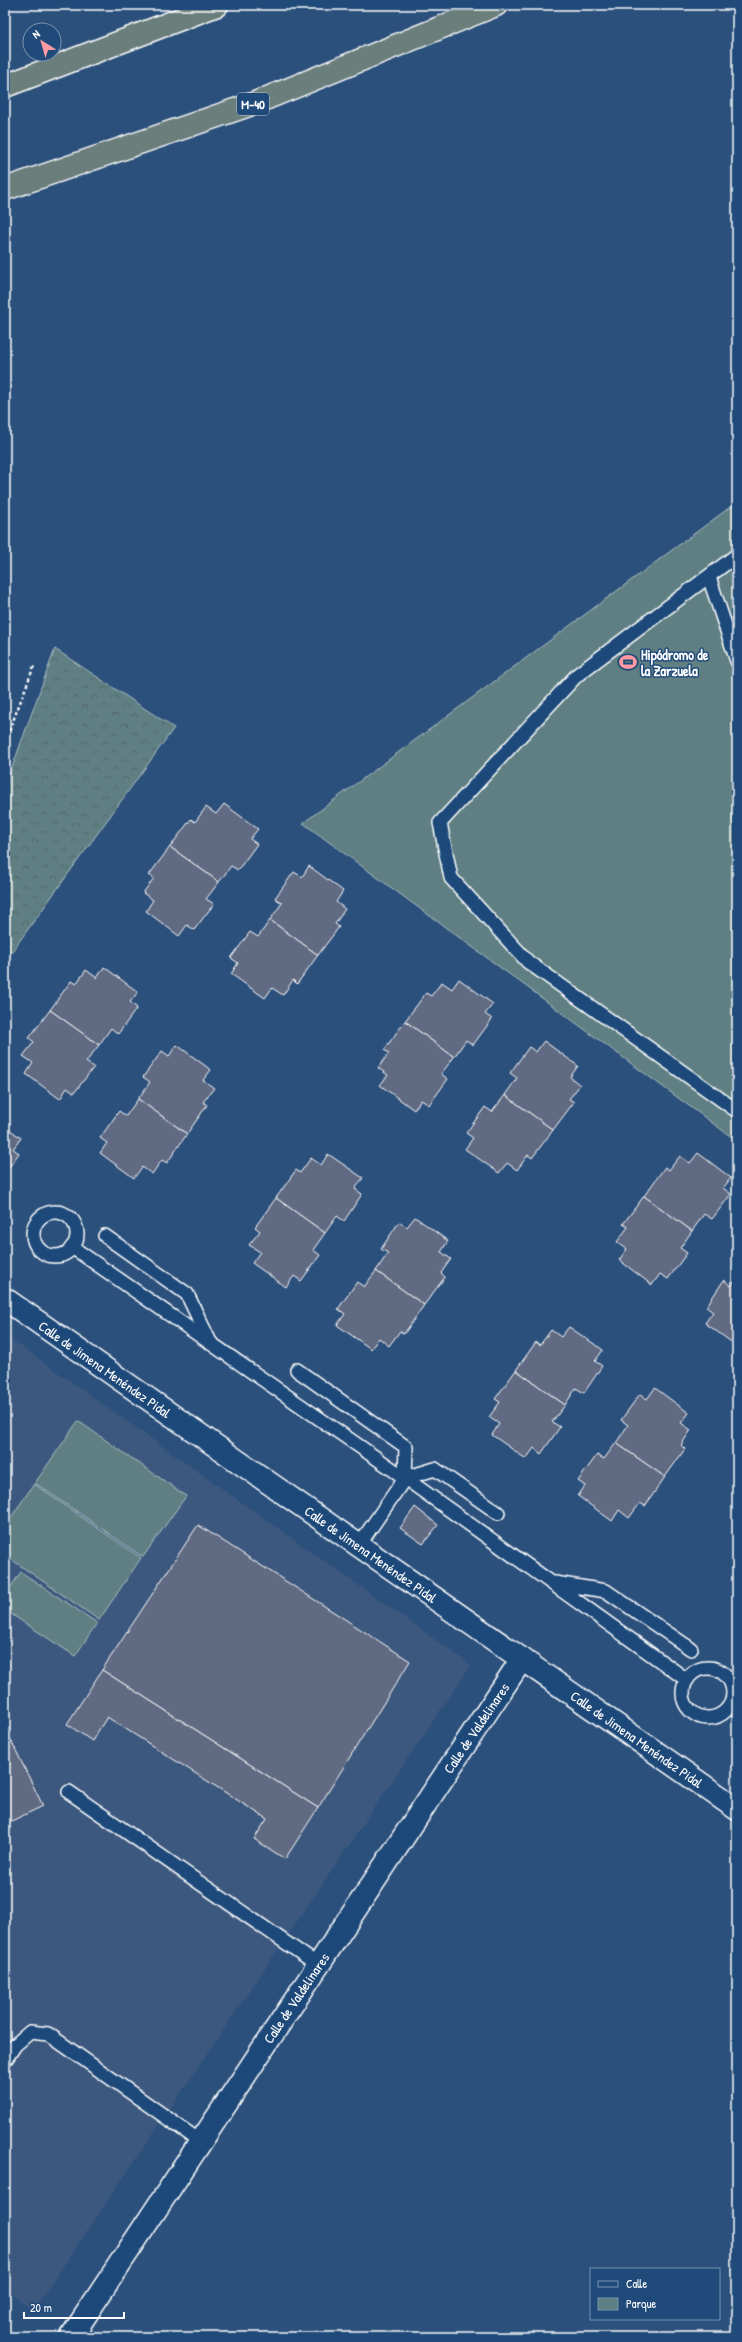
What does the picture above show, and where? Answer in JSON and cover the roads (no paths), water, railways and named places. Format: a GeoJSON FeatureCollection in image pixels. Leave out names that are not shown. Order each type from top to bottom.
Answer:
{"type":"FeatureCollection","features":[{"type":"Feature","properties":{"kind":"highway"},"geometry":{"type":"LineString","coordinates":[[5,86],[217,5]]}},
{"type":"Feature","properties":{"kind":"highway","name":"M-40"},"geometry":{"type":"LineString","coordinates":[[5,189],[256,103],[496,5]]}},
{"type":"Feature","properties":{"kind":"street","name":"Calle de Jimena Menéndez Pidal"},"geometry":{"type":"LineString","coordinates":[[5,1299],[737,1809]]}},
{"type":"Feature","properties":{"kind":"street","name":"Calle de Valdelinares"},"geometry":{"type":"LineString","coordinates":[[71,2337],[522,1659]]}},
{"type":"Feature","properties":{"kind":"lane"},"geometry":{"type":"LineString","coordinates":[[737,555],[577,675],[440,823],[450,878],[528,962],[737,1111]]}},
{"type":"Feature","properties":{"kind":"lane"},"geometry":{"type":"LineString","coordinates":[[709,576],[737,661]]}},
{"type":"Feature","properties":{"kind":"lane"},"geometry":{"type":"LineString","coordinates":[[105,1236],[187,1294],[210,1343]]}},
{"type":"Feature","properties":{"kind":"lane"},"geometry":{"type":"LineString","coordinates":[[72,1247],[406,1478],[687,1680]]}},
{"type":"Feature","properties":{"kind":"lane"},"geometry":{"type":"LineString","coordinates":[[297,1370],[406,1447],[406,1478],[359,1545]]}},
{"type":"Feature","properties":{"kind":"lane"},"geometry":{"type":"LineString","coordinates":[[406,1478],[435,1469],[498,1513]]}},
{"type":"Feature","properties":{"kind":"lane"},"geometry":{"type":"LineString","coordinates":[[551,1583],[606,1591],[691,1648]]}},
{"type":"Feature","properties":{"kind":"lane"},"geometry":{"type":"LineString","coordinates":[[69,1792],[318,1966]]}},
{"type":"Feature","properties":{"kind":"lane"},"geometry":{"type":"LineString","coordinates":[[5,2060],[15,2045],[30,2032],[48,2034],[201,2142]]}},
{"type":"Feature","properties":{"kind":"place","name":"Hipódromo de la Zarzuela"},"geometry":{"type":"Point","coordinates":[628,662]}}]}
